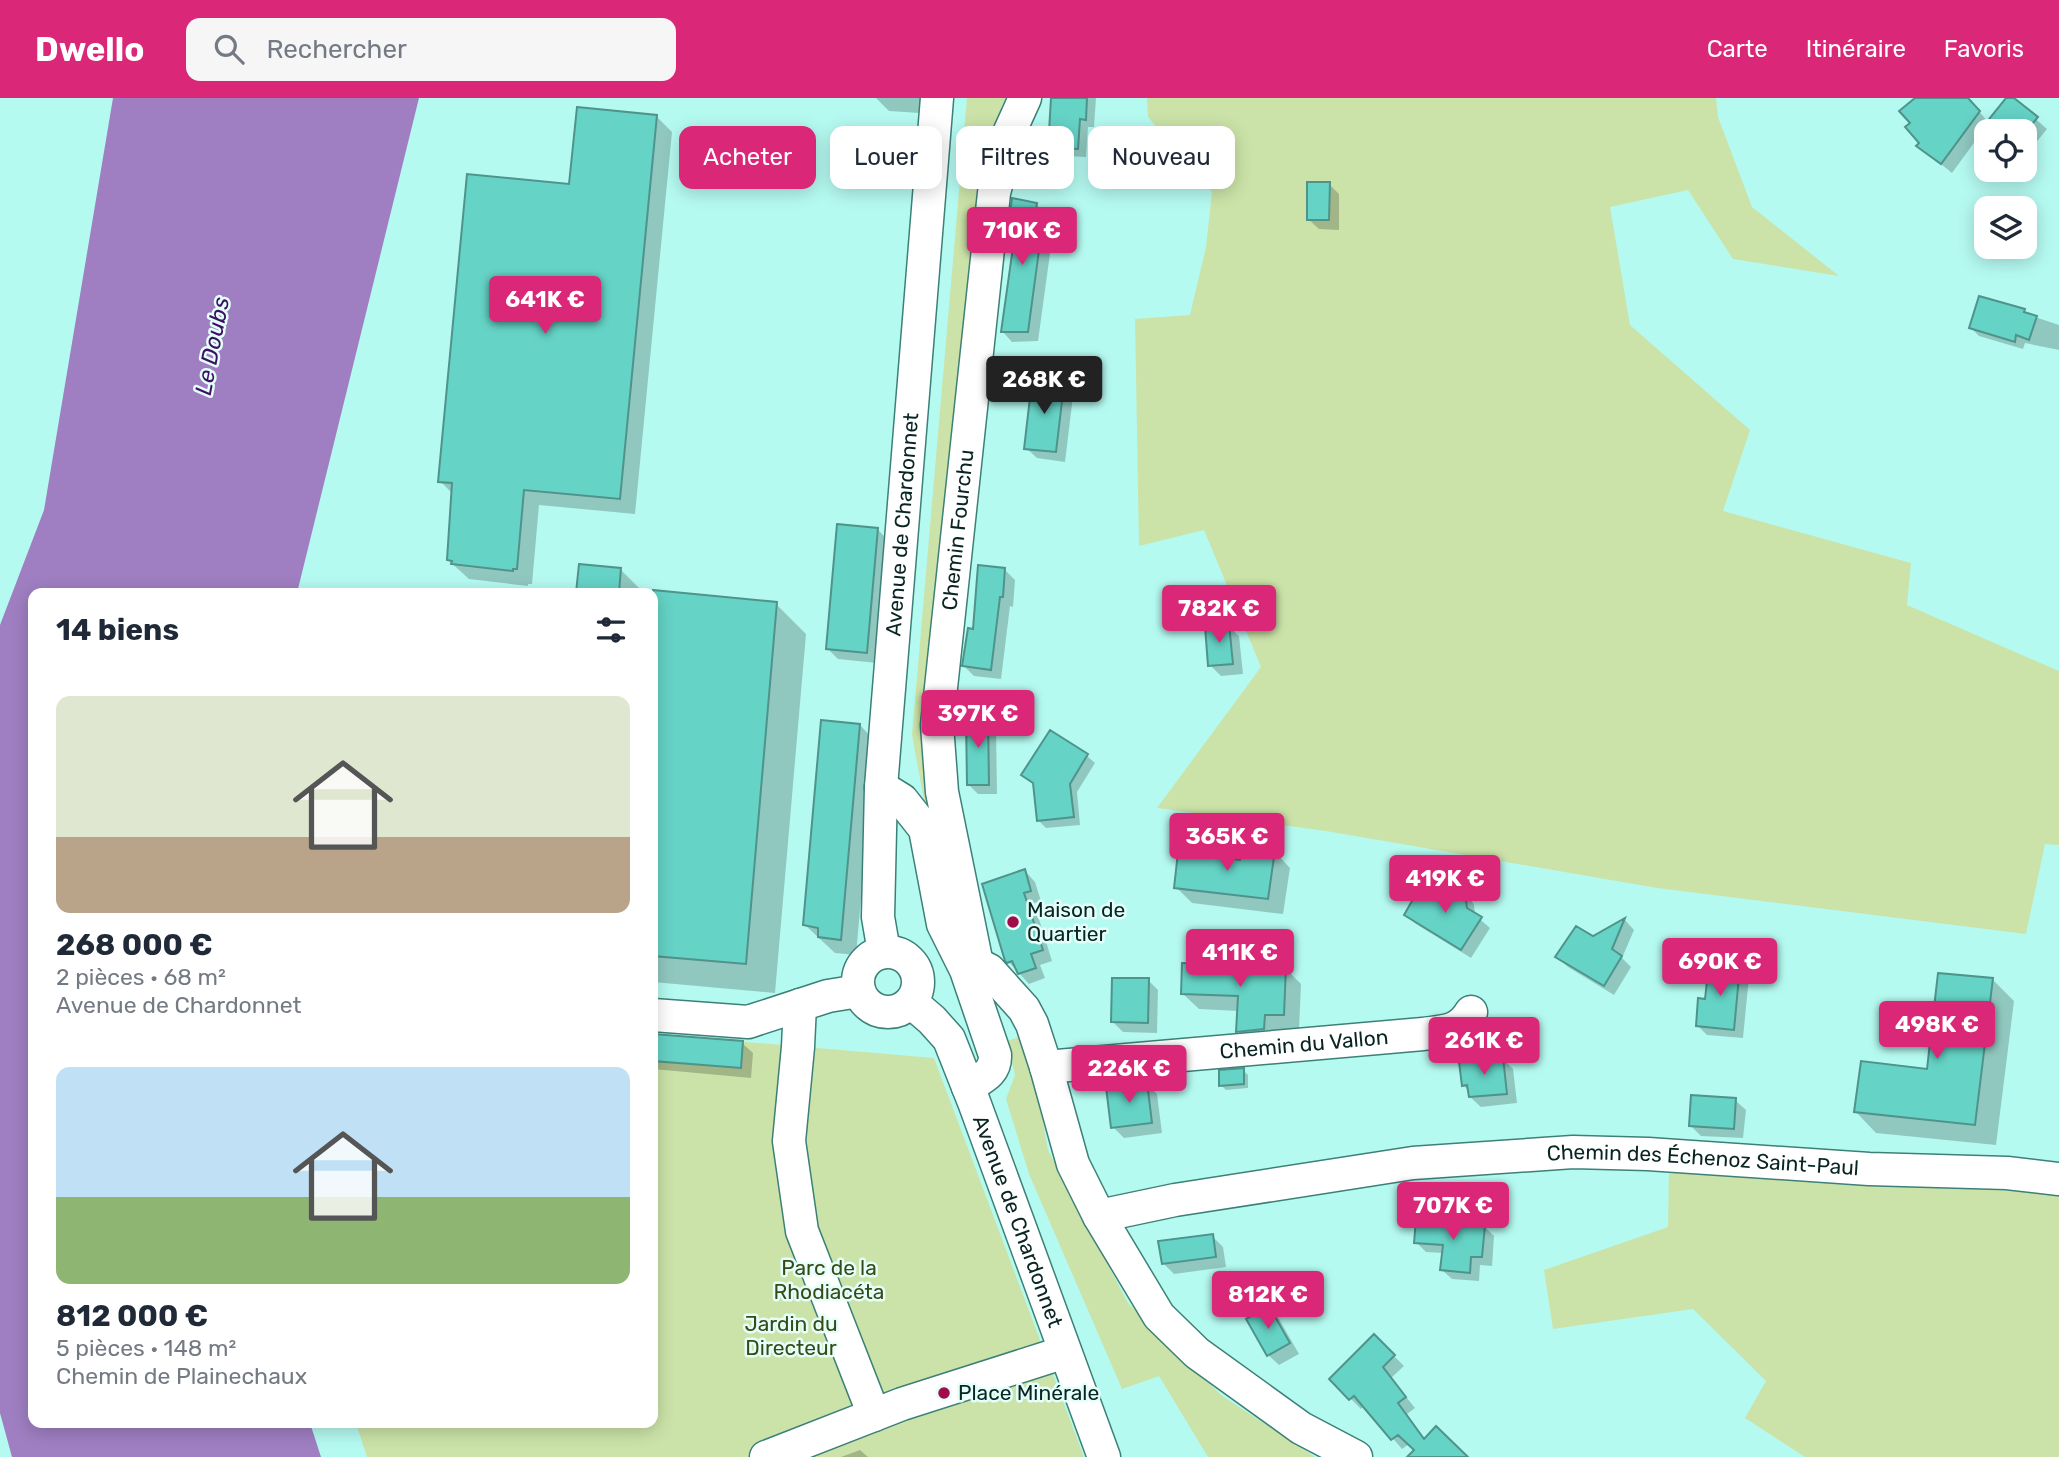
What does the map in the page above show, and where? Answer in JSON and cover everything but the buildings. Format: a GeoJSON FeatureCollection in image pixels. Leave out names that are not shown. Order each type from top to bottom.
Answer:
{"type":"FeatureCollection","features":[{"type":"Feature","properties":{"kind":"street","name":"Avenue de Chardonnet"},"geometry":{"type":"LineString","coordinates":[[884,952],[878,917],[881,787],[937,98]]}},
{"type":"Feature","properties":{"kind":"street","name":"Chemin Fourchu"},"geometry":{"type":"LineString","coordinates":[[972,967],[942,792],[937,725],[994,193],[1010,131],[1025,98]]}},
{"type":"Feature","properties":{"kind":"street"},"geometry":{"type":"LineString","coordinates":[[881,787],[902,800],[925,829],[943,924],[972,967],[995,1064],[992,1072],[968,1087]]}},
{"type":"Feature","properties":{"kind":"street"},"geometry":{"type":"LineString","coordinates":[[884,952],[904,956],[916,972],[916,993],[911,1002],[895,1012],[869,1006],[859,990],[860,970],[874,955],[884,952]]}},
{"type":"Feature","properties":{"kind":"street"},"geometry":{"type":"LineString","coordinates":[[972,967],[989,970],[1024,1009],[1032,1024],[1046,1067],[1073,1164],[1099,1216],[1159,1316],[1197,1353],[1301,1428],[1356,1457]]}},
{"type":"Feature","properties":{"kind":"street"},"geometry":{"type":"LineString","coordinates":[[658,1015],[748,1021],[828,996],[859,990]]}},
{"type":"Feature","properties":{"kind":"street","name":"Avenue de Chardonnet"},"geometry":{"type":"LineString","coordinates":[[911,1002],[949,1039],[1104,1457]]}},
{"type":"Feature","properties":{"kind":"street"},"geometry":{"type":"LineString","coordinates":[[800,1005],[789,1141],[802,1231],[874,1415]]}},
{"type":"Feature","properties":{"kind":"street","name":"Chemin du Vallon"},"geometry":{"type":"LineString","coordinates":[[1046,1067],[1423,1034],[1453,1030],[1465,1022],[1471,1012]]}},
{"type":"Feature","properties":{"kind":"street","name":"Chemin des Échenoz Saint-Paul"},"geometry":{"type":"LineString","coordinates":[[1099,1216],[1175,1200],[1413,1163],[1573,1152],[1648,1154],[1869,1169],[2007,1173],[2059,1179]]}},
{"type":"Feature","properties":{"kind":"street"},"geometry":{"type":"LineString","coordinates":[[766,1457],[874,1415],[1065,1352]]}},
{"type":"Feature","properties":{"kind":"green space"},"geometry":{"type":"Polygon","coordinates":[[[967,98],[1006,98],[997,126],[965,126],[967,98]]]}},
{"type":"Feature","properties":{"kind":"green space"},"geometry":{"type":"Polygon","coordinates":[[[1147,98],[1716,98],[1718,117],[1752,207],[1839,276],[1733,259],[1688,190],[1610,207],[1630,325],[1750,430],[1723,511],[1911,563],[1907,605],[2059,671],[2059,845],[2045,844],[2026,934],[1657,888],[1326,831],[1157,808],[1261,667],[1204,530],[1139,546],[1135,319],[1190,315],[1206,247],[1212,192],[1209,189],[1235,189],[1235,126],[1156,126],[1148,117],[1147,98]]]}},
{"type":"Feature","properties":{"kind":"green space"},"geometry":{"type":"Polygon","coordinates":[[[959,189],[981,189],[974,215],[928,686],[926,811],[912,735],[959,189]]]}},
{"type":"Feature","properties":{"kind":"green space","name":"Parc de la Rhodiacéta"},"geometry":{"type":"Polygon","coordinates":[[[658,1034],[934,1058],[1084,1457],[367,1457],[358,1428],[658,1428],[658,1034]]]}},
{"type":"Feature","properties":{"kind":"green space"},"geometry":{"type":"Polygon","coordinates":[[[1022,1036],[1032,1063],[1048,1150],[1128,1303],[1221,1395],[1315,1457],[1208,1457],[1159,1376],[1122,1389],[1029,1174],[1006,1099],[1015,1075],[1007,1041],[1022,1036]]]}},
{"type":"Feature","properties":{"kind":"green space"},"geometry":{"type":"Polygon","coordinates":[[[1669,1169],[2059,1194],[2059,1457],[1805,1457],[1745,1418],[1766,1381],[1693,1309],[1553,1329],[1544,1270],[1668,1227],[1669,1169]]]}},
{"type":"Feature","properties":{"kind":"water","name":"Le Doubs"},"geometry":{"type":"Polygon","coordinates":[[[113,98],[419,98],[298,588],[28,588],[28,1428],[312,1428],[321,1457],[12,1457],[0,1413],[0,625],[44,510],[113,98]]]}},
{"type":"Feature","properties":{"kind":"place","name":"Maison de Quartier"},"geometry":{"type":"Point","coordinates":[1013,922]}},
{"type":"Feature","properties":{"kind":"place","name":"Place Minérale"},"geometry":{"type":"Point","coordinates":[944,1393]}},
{"type":"Feature","properties":{"kind":"park label","name":"Jardin du Directeur"},"geometry":{"type":"Point","coordinates":[791,1336]}}]}
